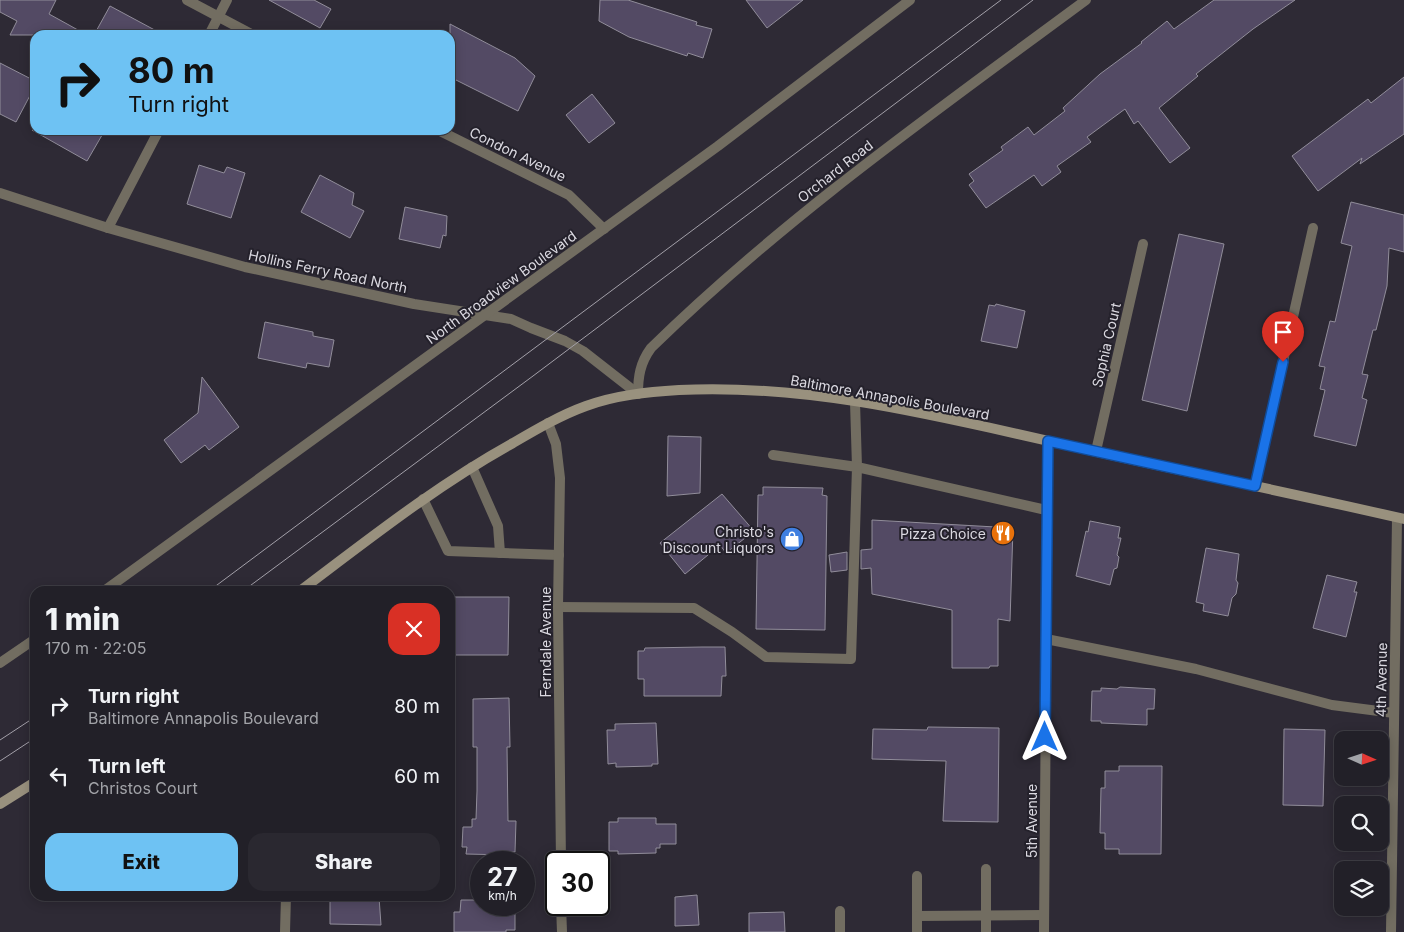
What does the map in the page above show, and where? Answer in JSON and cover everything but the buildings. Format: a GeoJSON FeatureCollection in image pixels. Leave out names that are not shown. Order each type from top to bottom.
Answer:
{"type":"FeatureCollection","features":[{"type":"Feature","properties":{"kind":"main road","name":"Baltimore Annapolis Boulevard"},"geometry":{"type":"LineString","coordinates":[[307,586],[423,499],[472,467],[548,423],[606,400],[638,394],[692,390],[794,393],[921,414],[1400,519]]}},
{"type":"Feature","properties":{"kind":"main road"},"geometry":{"type":"LineString","coordinates":[[0,804],[30,785]]}},
{"type":"Feature","properties":{"kind":"street"},"geometry":{"type":"LineString","coordinates":[[187,0],[243,30]]}},
{"type":"Feature","properties":{"kind":"street"},"geometry":{"type":"LineString","coordinates":[[212,30],[227,0]]}},
{"type":"Feature","properties":{"kind":"street","name":"North Broadview Boulevard"},"geometry":{"type":"LineString","coordinates":[[111,586],[220,509],[718,146],[910,0]]}},
{"type":"Feature","properties":{"kind":"street","name":"Orchard Road"},"geometry":{"type":"LineString","coordinates":[[638,394],[639,372],[645,356],[708,294],[783,229],[846,179],[1086,0]]}},
{"type":"Feature","properties":{"kind":"street"},"geometry":{"type":"LineString","coordinates":[[108,228],[156,135]]}},
{"type":"Feature","properties":{"kind":"street","name":"Condon Avenue"},"geometry":{"type":"LineString","coordinates":[[448,135],[569,195],[604,229]]}},
{"type":"Feature","properties":{"kind":"street","name":"Hollins Ferry Road North"},"geometry":{"type":"LineString","coordinates":[[0,193],[108,228],[245,267],[414,304],[511,319],[565,341],[583,351],[638,394]]}},
{"type":"Feature","properties":{"kind":"street"},"geometry":{"type":"LineString","coordinates":[[1255,486],[1313,228]]}},
{"type":"Feature","properties":{"kind":"street","name":"Sophia Court"},"geometry":{"type":"LineString","coordinates":[[1096,452],[1143,244]]}},
{"type":"Feature","properties":{"kind":"street"},"geometry":{"type":"LineString","coordinates":[[558,607],[694,608],[732,632],[766,657],[850,659],[857,468],[855,402]]}},
{"type":"Feature","properties":{"kind":"street","name":"Ferndale Avenue"},"geometry":{"type":"LineString","coordinates":[[548,423],[556,444],[559,465],[558,607],[561,851]]}},
{"type":"Feature","properties":{"kind":"street","name":"5th Avenue"},"geometry":{"type":"LineString","coordinates":[[1044,932],[1048,441]]}},
{"type":"Feature","properties":{"kind":"street"},"geometry":{"type":"LineString","coordinates":[[773,455],[857,468],[1046,510]]}},
{"type":"Feature","properties":{"kind":"street"},"geometry":{"type":"LineString","coordinates":[[472,467],[498,526],[500,553]]}},
{"type":"Feature","properties":{"kind":"street"},"geometry":{"type":"LineString","coordinates":[[423,499],[448,551],[559,555]]}},
{"type":"Feature","properties":{"kind":"street","name":"4th Avenue"},"geometry":{"type":"LineString","coordinates":[[1391,932],[1394,712],[1400,519]]}},
{"type":"Feature","properties":{"kind":"street"},"geometry":{"type":"LineString","coordinates":[[1046,639],[1196,669],[1332,705],[1394,712]]}},
{"type":"Feature","properties":{"kind":"street"},"geometry":{"type":"LineString","coordinates":[[0,663],[30,642]]}},
{"type":"Feature","properties":{"kind":"street"},"geometry":{"type":"LineString","coordinates":[[986,869],[986,932]]}},
{"type":"Feature","properties":{"kind":"street"},"geometry":{"type":"LineString","coordinates":[[916,932],[917,876]]}},
{"type":"Feature","properties":{"kind":"street"},"geometry":{"type":"LineString","coordinates":[[285,932],[286,901]]}},
{"type":"Feature","properties":{"kind":"street"},"geometry":{"type":"LineString","coordinates":[[840,911],[840,932]]}},
{"type":"Feature","properties":{"kind":"street"},"geometry":{"type":"LineString","coordinates":[[917,916],[1044,915]]}},
{"type":"Feature","properties":{"kind":"street"},"geometry":{"type":"LineString","coordinates":[[561,916],[562,932]]}},
{"type":"Feature","properties":{"kind":"tram line"},"geometry":{"type":"LineString","coordinates":[[216,586],[1001,0]]}},
{"type":"Feature","properties":{"kind":"tram line"},"geometry":{"type":"LineString","coordinates":[[250,586],[533,376],[1033,0]]}},
{"type":"Feature","properties":{"kind":"tram line"},"geometry":{"type":"LineString","coordinates":[[0,740],[30,720]]}},
{"type":"Feature","properties":{"kind":"tram line"},"geometry":{"type":"LineString","coordinates":[[0,761],[30,741]]}},
{"type":"Feature","properties":{"kind":"place","name":"Pizza Choice"},"geometry":{"type":"Point","coordinates":[1003,533]}},
{"type":"Feature","properties":{"kind":"place","name":"Christo's Discount Liquors"},"geometry":{"type":"Point","coordinates":[792,539]}},
{"type":"Feature","properties":{"kind":"route"},"geometry":{"type":"LineString","coordinates":[[1045,737],[1046,474],[1048,441],[1255,486],[1283,362]]}}]}
